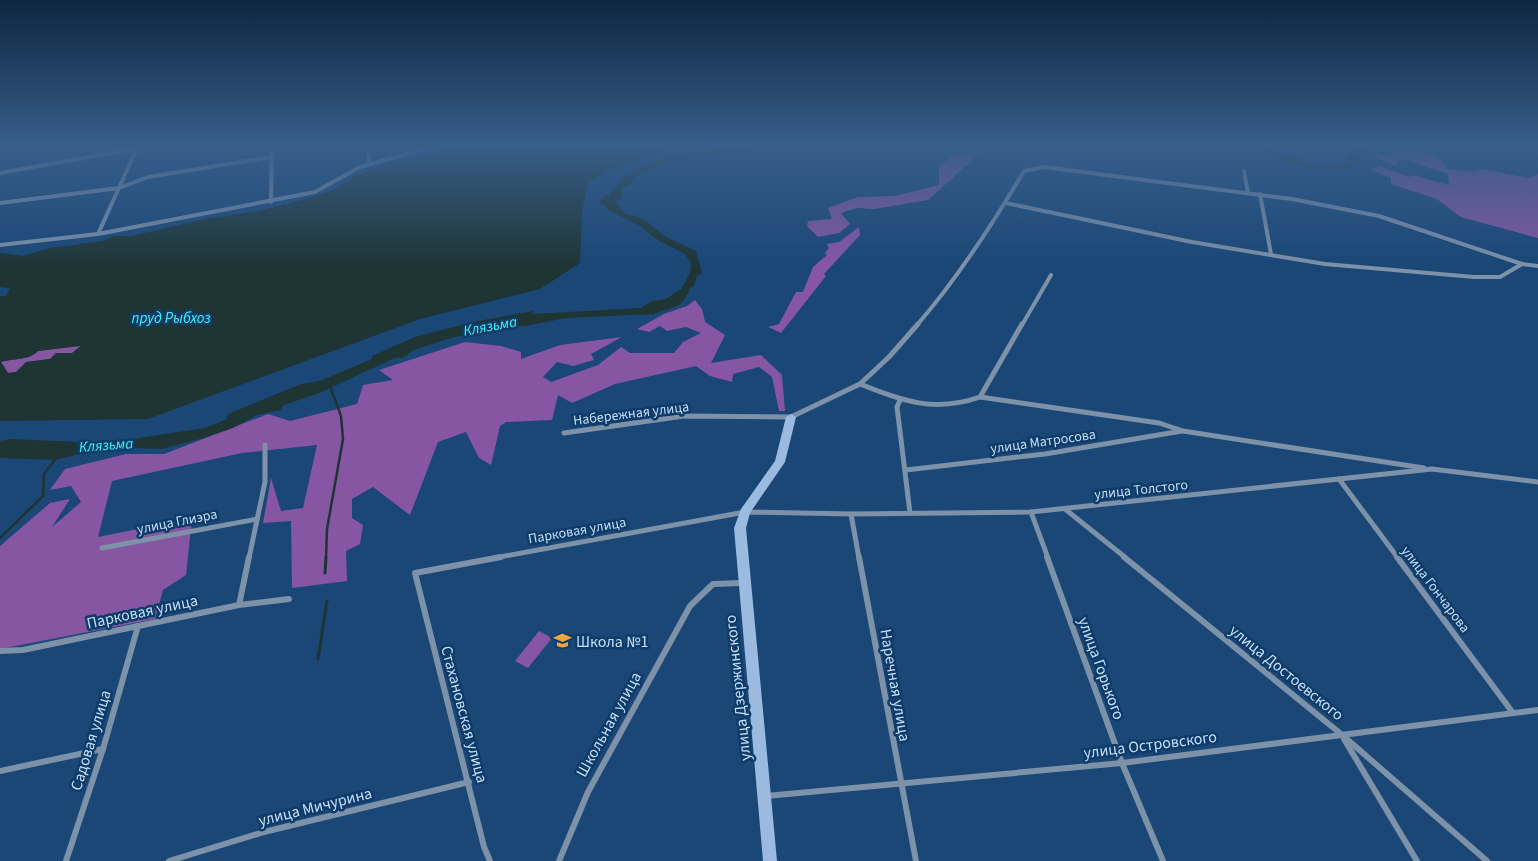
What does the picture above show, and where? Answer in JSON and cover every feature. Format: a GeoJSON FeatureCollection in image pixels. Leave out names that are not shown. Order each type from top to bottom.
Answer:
{"type":"FeatureCollection","features":[{"type":"Feature","properties":{"kind":"street"},"geometry":{"type":"LineString","coordinates":[[0,203],[124,186]]}},
{"type":"Feature","properties":{"kind":"street"},"geometry":{"type":"LineString","coordinates":[[271,186],[271,202]]}},
{"type":"Feature","properties":{"kind":"street"},"geometry":{"type":"LineString","coordinates":[[0,245],[98,234],[271,202],[315,192],[326,186]]}},
{"type":"Feature","properties":{"kind":"street"},"geometry":{"type":"LineString","coordinates":[[745,512],[780,462],[791,417],[828,402],[860,384],[889,357],[942,296],[1015,186]]}},
{"type":"Feature","properties":{"kind":"street"},"geometry":{"type":"LineString","coordinates":[[1194,186],[1260,194],[1379,216],[1522,264],[1538,266]]}},
{"type":"Feature","properties":{"kind":"street"},"geometry":{"type":"LineString","coordinates":[[1247,186],[1248,193]]}},
{"type":"Feature","properties":{"kind":"street"},"geometry":{"type":"LineString","coordinates":[[98,234],[119,188]]}},
{"type":"Feature","properties":{"kind":"street"},"geometry":{"type":"LineString","coordinates":[[1260,194],[1271,254]]}},
{"type":"Feature","properties":{"kind":"street"},"geometry":{"type":"LineString","coordinates":[[1006,203],[1192,242],[1324,264],[1474,277],[1500,277],[1522,264]]}},
{"type":"Feature","properties":{"kind":"street"},"geometry":{"type":"LineString","coordinates":[[980,397],[1050,274]]}},
{"type":"Feature","properties":{"kind":"street"},"geometry":{"type":"LineString","coordinates":[[860,384],[900,400],[935,407],[961,406],[980,397],[1159,423],[1183,431],[1432,469]]}},
{"type":"Feature","properties":{"kind":"street"},"geometry":{"type":"LineString","coordinates":[[900,400],[897,407],[910,513]]}},
{"type":"Feature","properties":{"kind":"street","name":"Набережная улица"},"geometry":{"type":"LineString","coordinates":[[564,432],[684,416],[791,417]]}},
{"type":"Feature","properties":{"kind":"street","name":"улица Матросова"},"geometry":{"type":"LineString","coordinates":[[906,470],[1044,454],[1183,431]]}},
{"type":"Feature","properties":{"kind":"street"},"geometry":{"type":"LineString","coordinates":[[239,605],[264,482],[266,445]]}},
{"type":"Feature","properties":{"kind":"street","name":"улица Толстого"},"geometry":{"type":"LineString","coordinates":[[745,512],[851,514],[1031,512],[1432,469],[1538,482]]}},
{"type":"Feature","properties":{"kind":"street","name":"улица Гончарова"},"geometry":{"type":"LineString","coordinates":[[1339,479],[1513,712]]}},
{"type":"Feature","properties":{"kind":"street","name":"улица Достоевского"},"geometry":{"type":"LineString","coordinates":[[1065,509],[1341,734],[1487,861]]}},
{"type":"Feature","properties":{"kind":"street","name":"Парковая улица"},"geometry":{"type":"LineString","coordinates":[[414,573],[745,512]]}},
{"type":"Feature","properties":{"kind":"street","name":"улица Дзержинского"},"geometry":{"type":"LineString","coordinates":[[745,512],[740,528],[743,583],[770,861]]}},
{"type":"Feature","properties":{"kind":"street","name":"улица Горького"},"geometry":{"type":"LineString","coordinates":[[1031,512],[1122,763],[1162,861]]}},
{"type":"Feature","properties":{"kind":"street","name":"Наречная улица"},"geometry":{"type":"LineString","coordinates":[[851,514],[916,861]]}},
{"type":"Feature","properties":{"kind":"street","name":"улица Глиэра"},"geometry":{"type":"LineString","coordinates":[[102,548],[257,519]]}},
{"type":"Feature","properties":{"kind":"street","name":"Стахановская улица"},"geometry":{"type":"LineString","coordinates":[[414,573],[490,861]]}},
{"type":"Feature","properties":{"kind":"street","name":"Школьная улица"},"geometry":{"type":"LineString","coordinates":[[559,861],[588,792],[690,606],[713,584],[743,583]]}},
{"type":"Feature","properties":{"kind":"street","name":"Парковая улица"},"geometry":{"type":"LineString","coordinates":[[0,651],[23,650],[239,605],[289,599]]}},
{"type":"Feature","properties":{"kind":"street","name":"Садовая улица"},"geometry":{"type":"LineString","coordinates":[[66,861],[102,749],[138,626]]}},
{"type":"Feature","properties":{"kind":"street","name":"улица Островского"},"geometry":{"type":"LineString","coordinates":[[765,797],[1122,763],[1538,710]]}},
{"type":"Feature","properties":{"kind":"street"},"geometry":{"type":"LineString","coordinates":[[1341,734],[1416,861]]}},
{"type":"Feature","properties":{"kind":"street"},"geometry":{"type":"LineString","coordinates":[[0,771],[102,749]]}},
{"type":"Feature","properties":{"kind":"street","name":"улица Мичурина"},"geometry":{"type":"LineString","coordinates":[[169,861],[264,832],[469,782]]}},
{"type":"Feature","properties":{"kind":"shaded area"},"geometry":{"type":"Polygon","coordinates":[[[934,186],[943,186],[928,200],[874,209],[857,208],[841,213],[850,224],[839,233],[818,237],[807,226],[808,221],[832,219],[828,208],[858,197],[894,196],[934,186]]]}},
{"type":"Feature","properties":{"kind":"shaded area"},"geometry":{"type":"Polygon","coordinates":[[[1398,186],[1538,186],[1538,238],[1461,217],[1437,199],[1398,186]]]}},
{"type":"Feature","properties":{"kind":"shaded area"},"geometry":{"type":"Polygon","coordinates":[[[859,227],[860,235],[824,274],[826,276],[781,333],[768,327],[779,324],[796,292],[803,292],[813,267],[827,255],[825,253],[829,248],[827,244],[839,242],[859,227]]]}},
{"type":"Feature","properties":{"kind":"shaded area"},"geometry":{"type":"Polygon","coordinates":[[[695,300],[702,309],[705,322],[725,335],[711,363],[761,355],[782,375],[785,411],[779,411],[772,377],[759,367],[733,374],[732,382],[710,376],[696,366],[615,384],[572,403],[558,395],[552,420],[506,422],[500,426],[491,465],[479,458],[466,432],[438,442],[410,515],[373,487],[352,499],[352,518],[363,525],[360,544],[346,551],[347,581],[292,588],[291,521],[263,523],[271,478],[281,511],[303,508],[317,445],[242,453],[112,481],[98,537],[192,518],[186,575],[163,590],[155,619],[0,649],[0,546],[50,503],[70,499],[52,527],[81,502],[71,486],[50,490],[65,469],[126,454],[164,454],[268,414],[290,421],[357,404],[363,385],[393,380],[379,370],[465,342],[501,346],[521,352],[521,359],[560,345],[622,337],[591,354],[594,360],[573,366],[557,362],[543,377],[551,382],[598,365],[621,347],[630,353],[674,353],[683,342],[701,333],[686,327],[667,331],[660,326],[649,332],[637,329],[664,314],[687,306],[695,300]]]}},
{"type":"Feature","properties":{"kind":"shaded area"},"geometry":{"type":"Polygon","coordinates":[[[82,345],[72,353],[56,353],[50,359],[26,362],[16,372],[8,373],[1,362],[25,358],[38,351],[82,345]]]}},
{"type":"Feature","properties":{"kind":"shaded area"},"geometry":{"type":"Polygon","coordinates":[[[539,631],[552,638],[528,668],[515,661],[539,631]]]}},
{"type":"Feature","properties":{"kind":"water","name":"пруд Рыбхоз"},"geometry":{"type":"Polygon","coordinates":[[[339,186],[587,186],[582,212],[580,263],[540,289],[420,319],[148,419],[0,421],[0,296],[6,296],[10,288],[0,287],[0,253],[23,256],[50,248],[103,241],[113,236],[131,236],[210,218],[253,212],[331,191],[339,186]],[[81,346],[38,351],[25,358],[1,362],[8,373],[16,372],[26,362],[50,359],[56,353],[72,353],[81,346]]]}},
{"type":"Feature","properties":{"kind":"water","name":"Клязьма"},"geometry":{"type":"Polygon","coordinates":[[[616,186],[627,186],[623,188],[620,200],[615,201],[625,213],[645,220],[666,237],[696,251],[702,273],[697,276],[694,286],[689,289],[680,305],[654,314],[566,318],[525,326],[502,327],[451,338],[414,350],[402,358],[395,358],[319,393],[284,405],[280,410],[257,415],[233,428],[204,438],[162,449],[131,448],[92,451],[55,460],[0,458],[0,441],[11,439],[78,442],[126,440],[205,428],[227,419],[228,414],[301,384],[320,381],[372,359],[372,356],[415,337],[473,322],[534,311],[532,314],[641,308],[652,301],[666,299],[681,289],[690,273],[691,263],[685,254],[659,241],[640,226],[608,210],[606,206],[599,204],[602,198],[605,199],[604,195],[609,195],[616,186]]]}},
{"type":"Feature","properties":{"kind":"waterway"},"geometry":{"type":"LineString","coordinates":[[326,558],[327,529],[343,439],[341,416],[330,386]]}},
{"type":"Feature","properties":{"kind":"waterway"},"geometry":{"type":"LineString","coordinates":[[0,538],[43,496],[44,474],[57,457]]}},
{"type":"Feature","properties":{"kind":"waterway"},"geometry":{"type":"LineString","coordinates":[[325,573],[326,557]]}},
{"type":"Feature","properties":{"kind":"waterway"},"geometry":{"type":"LineString","coordinates":[[318,659],[327,601]]}},
{"type":"Feature","properties":{"kind":"place","name":"Школа №1"},"geometry":{"type":"Point","coordinates":[562,641]}}]}
